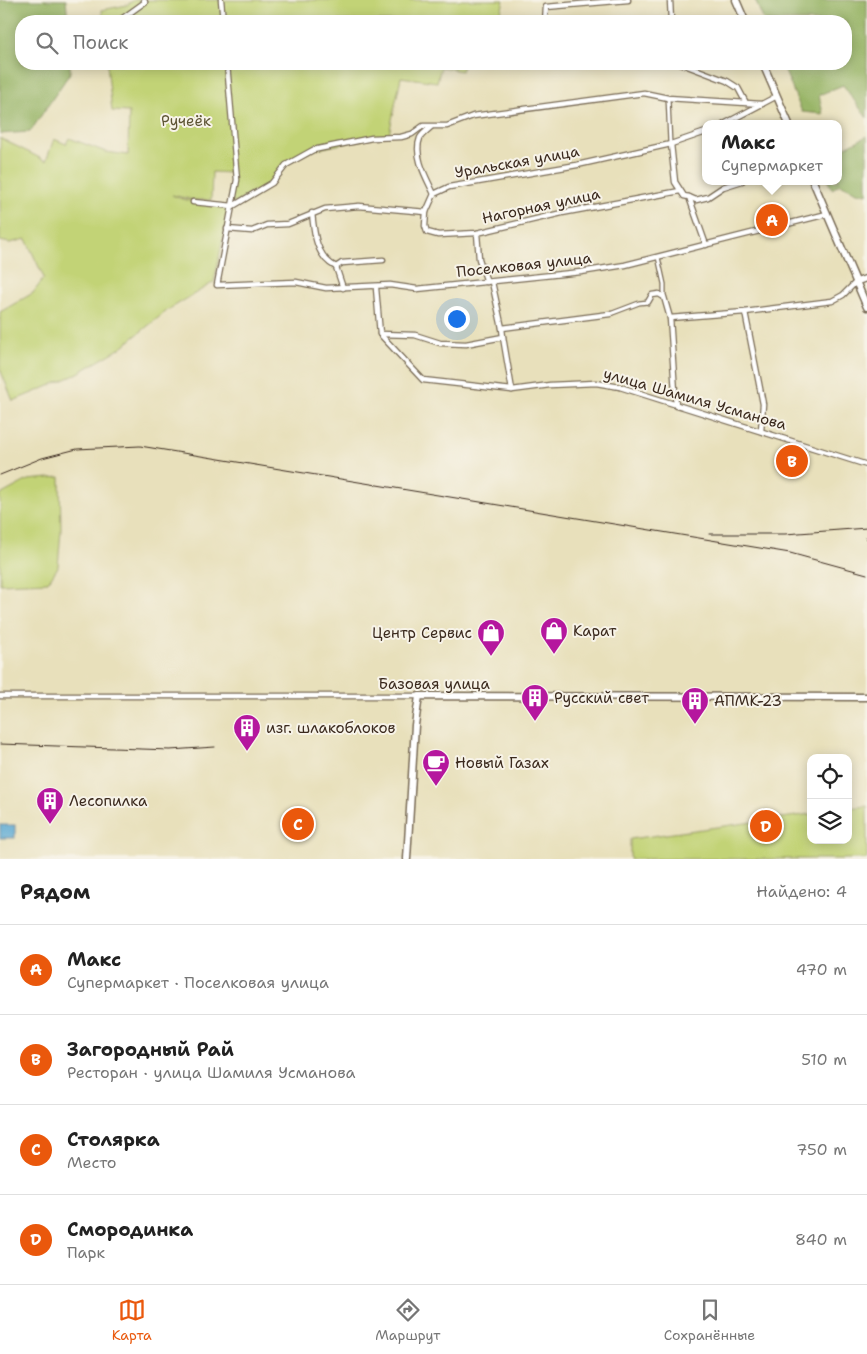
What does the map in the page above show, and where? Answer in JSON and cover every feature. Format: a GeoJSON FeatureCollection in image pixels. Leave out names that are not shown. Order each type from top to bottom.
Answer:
{"type":"FeatureCollection","features":[{"type":"Feature","properties":{"kind":"main road"},"geometry":{"type":"LineString","coordinates":[[736,0],[742,15]]}},
{"type":"Feature","properties":{"kind":"main road"},"geometry":{"type":"LineString","coordinates":[[766,70],[787,120]]}},
{"type":"Feature","properties":{"kind":"main road"},"geometry":{"type":"LineString","coordinates":[[815,185],[867,307]]}},
{"type":"Feature","properties":{"kind":"main road"},"geometry":{"type":"LineString","coordinates":[[407,859],[415,724],[420,696]]}},
{"type":"Feature","properties":{"kind":"main road","name":"Базовая улица"},"geometry":{"type":"LineString","coordinates":[[420,696],[867,697]]}},
{"type":"Feature","properties":{"kind":"street"},"geometry":{"type":"LineString","coordinates":[[127,15],[145,2],[144,0]]}},
{"type":"Feature","properties":{"kind":"street"},"geometry":{"type":"LineString","coordinates":[[221,0],[222,15]]}},
{"type":"Feature","properties":{"kind":"street"},"geometry":{"type":"LineString","coordinates":[[545,15],[546,7],[628,0]]}},
{"type":"Feature","properties":{"kind":"street"},"geometry":{"type":"LineString","coordinates":[[670,0],[671,15]]}},
{"type":"Feature","properties":{"kind":"street"},"geometry":{"type":"LineString","coordinates":[[228,70],[237,180],[227,229],[252,231],[266,226],[288,224],[325,209],[359,206],[426,212],[434,194],[421,165],[419,148],[421,138],[431,127]]}},
{"type":"Feature","properties":{"kind":"street"},"geometry":{"type":"LineString","coordinates":[[698,70],[727,81],[738,88],[745,101]]}},
{"type":"Feature","properties":{"kind":"street"},"geometry":{"type":"LineString","coordinates":[[193,202],[233,206],[272,183],[286,165],[313,150],[372,138],[400,138],[412,134],[423,126],[447,126],[473,116],[644,92],[668,98],[745,101],[762,104]]}},
{"type":"Feature","properties":{"kind":"street"},"geometry":{"type":"LineString","coordinates":[[732,120],[777,96]]}},
{"type":"Feature","properties":{"kind":"street"},"geometry":{"type":"LineString","coordinates":[[668,98],[671,144],[676,182],[680,191],[684,196],[696,200],[727,185]]}},
{"type":"Feature","properties":{"kind":"street","name":"Уральская улица"},"geometry":{"type":"LineString","coordinates":[[434,194],[449,187],[577,165],[671,144],[702,133]]}},
{"type":"Feature","properties":{"kind":"street","name":"Нагорная улица"},"geometry":{"type":"LineString","coordinates":[[426,212],[425,226],[427,232],[438,235],[476,233],[562,213],[680,191]]}},
{"type":"Feature","properties":{"kind":"street"},"geometry":{"type":"LineString","coordinates":[[689,197],[706,245]]}},
{"type":"Feature","properties":{"kind":"street"},"geometry":{"type":"LineString","coordinates":[[312,213],[319,248],[326,262],[336,268],[343,288]]}},
{"type":"Feature","properties":{"kind":"street","name":"Поселковая улица"},"geometry":{"type":"LineString","coordinates":[[227,229],[217,285],[296,282],[326,288],[376,288],[390,285],[417,289],[582,272],[658,257],[827,214]]}},
{"type":"Feature","properties":{"kind":"street"},"geometry":{"type":"LineString","coordinates":[[476,233],[479,259],[489,282],[502,328],[512,390]]}},
{"type":"Feature","properties":{"kind":"street"},"geometry":{"type":"LineString","coordinates":[[658,257],[664,284],[664,297],[670,318],[676,406]]}},
{"type":"Feature","properties":{"kind":"street"},"geometry":{"type":"LineString","coordinates":[[336,268],[342,263],[383,260]]}},
{"type":"Feature","properties":{"kind":"street"},"geometry":{"type":"LineString","coordinates":[[670,318],[745,312],[832,301],[843,295],[856,282],[867,278]]}},
{"type":"Feature","properties":{"kind":"street"},"geometry":{"type":"LineString","coordinates":[[376,288],[380,334],[416,335],[440,343],[466,344],[504,337]]}},
{"type":"Feature","properties":{"kind":"street"},"geometry":{"type":"LineString","coordinates":[[502,328],[610,314],[648,302],[652,296],[659,294],[664,297]]}},
{"type":"Feature","properties":{"kind":"street"},"geometry":{"type":"LineString","coordinates":[[745,312],[763,404],[761,431]]}},
{"type":"Feature","properties":{"kind":"street","name":"улица Шамиля Усманова"},"geometry":{"type":"LineString","coordinates":[[380,334],[423,380],[512,390],[550,385],[596,383],[620,387],[867,465]]}},
{"type":"Feature","properties":{"kind":"street","name":"Базовая улица"},"geometry":{"type":"LineString","coordinates":[[0,696],[420,696]]}},
{"type":"Feature","properties":{"kind":"green space"},"geometry":{"type":"Polygon","coordinates":[[[0,0],[66,0],[67,15],[15,15],[15,70],[70,70],[70,73],[30,132],[0,134],[0,0]]]}},
{"type":"Feature","properties":{"kind":"green space"},"geometry":{"type":"Polygon","coordinates":[[[134,0],[504,0],[500,15],[102,15],[102,10],[127,5],[134,0]]]}},
{"type":"Feature","properties":{"kind":"green space"},"geometry":{"type":"Polygon","coordinates":[[[755,0],[867,0],[867,118],[843,85],[819,95],[823,114],[802,112],[784,70],[852,70],[852,15],[761,15],[755,0]]]}},
{"type":"Feature","properties":{"kind":"green space","name":"Ручеёк"},"geometry":{"type":"Polygon","coordinates":[[[108,70],[440,70],[437,82],[401,77],[389,134],[313,150],[285,164],[270,183],[235,203],[229,203],[232,173],[212,172],[211,200],[194,200],[172,195],[229,210],[214,282],[168,310],[119,349],[73,376],[13,401],[0,369],[0,312],[33,293],[44,278],[26,239],[10,243],[0,241],[0,138],[46,161],[54,139],[66,144],[69,138],[106,152],[128,155],[129,112],[112,111],[108,70]]]}},
{"type":"Feature","properties":{"kind":"green space"},"geometry":{"type":"Polygon","coordinates":[[[867,136],[867,194],[857,192],[842,185],[842,149],[867,136]]]}},
{"type":"Feature","properties":{"kind":"green space"},"geometry":{"type":"Polygon","coordinates":[[[830,185],[838,185],[832,189],[830,185]]]}},
{"type":"Feature","properties":{"kind":"green space"},"geometry":{"type":"Polygon","coordinates":[[[60,477],[61,530],[58,567],[48,582],[0,584],[0,495],[28,480],[60,477]]]}},
{"type":"Feature","properties":{"kind":"green space"},"geometry":{"type":"Polygon","coordinates":[[[867,806],[867,859],[630,859],[630,839],[807,815],[807,844],[852,844],[852,808],[867,806]]]}},
{"type":"Feature","properties":{"kind":"water"},"geometry":{"type":"Polygon","coordinates":[[[0,825],[15,825],[15,838],[0,838],[0,825]]]}},
{"type":"Feature","properties":{"kind":"railway"},"geometry":{"type":"LineString","coordinates":[[0,475],[42,458],[77,449],[140,446],[790,553],[867,574]]}},
{"type":"Feature","properties":{"kind":"railway"},"geometry":{"type":"LineString","coordinates":[[709,534],[785,534],[867,528]]}},
{"type":"Feature","properties":{"kind":"railway"},"geometry":{"type":"LineString","coordinates":[[0,744],[170,750],[215,747]]}},
{"type":"Feature","properties":{"kind":"place","name":"Макс"},"geometry":{"type":"Point","coordinates":[772,220]}},
{"type":"Feature","properties":{"kind":"place","name":"Загородный Рай"},"geometry":{"type":"Point","coordinates":[792,461]}},
{"type":"Feature","properties":{"kind":"place","name":"Карат"},"geometry":{"type":"Point","coordinates":[554,655]}},
{"type":"Feature","properties":{"kind":"place","name":"Центр Сервис"},"geometry":{"type":"Point","coordinates":[491,657]}},
{"type":"Feature","properties":{"kind":"place","name":"Русский свет"},"geometry":{"type":"Point","coordinates":[535,722]}},
{"type":"Feature","properties":{"kind":"place","name":"АПМК-23"},"geometry":{"type":"Point","coordinates":[695,725]}},
{"type":"Feature","properties":{"kind":"place","name":"изг. шлакоблоков"},"geometry":{"type":"Point","coordinates":[247,752]}},
{"type":"Feature","properties":{"kind":"place","name":"Новый Газах"},"geometry":{"type":"Point","coordinates":[436,787]}},
{"type":"Feature","properties":{"kind":"place","name":"Столярка"},"geometry":{"type":"Point","coordinates":[298,824]}},
{"type":"Feature","properties":{"kind":"place","name":"Лесопилка"},"geometry":{"type":"Point","coordinates":[50,825]}},
{"type":"Feature","properties":{"kind":"place","name":"Смородинка"},"geometry":{"type":"Point","coordinates":[766,826]}}]}
